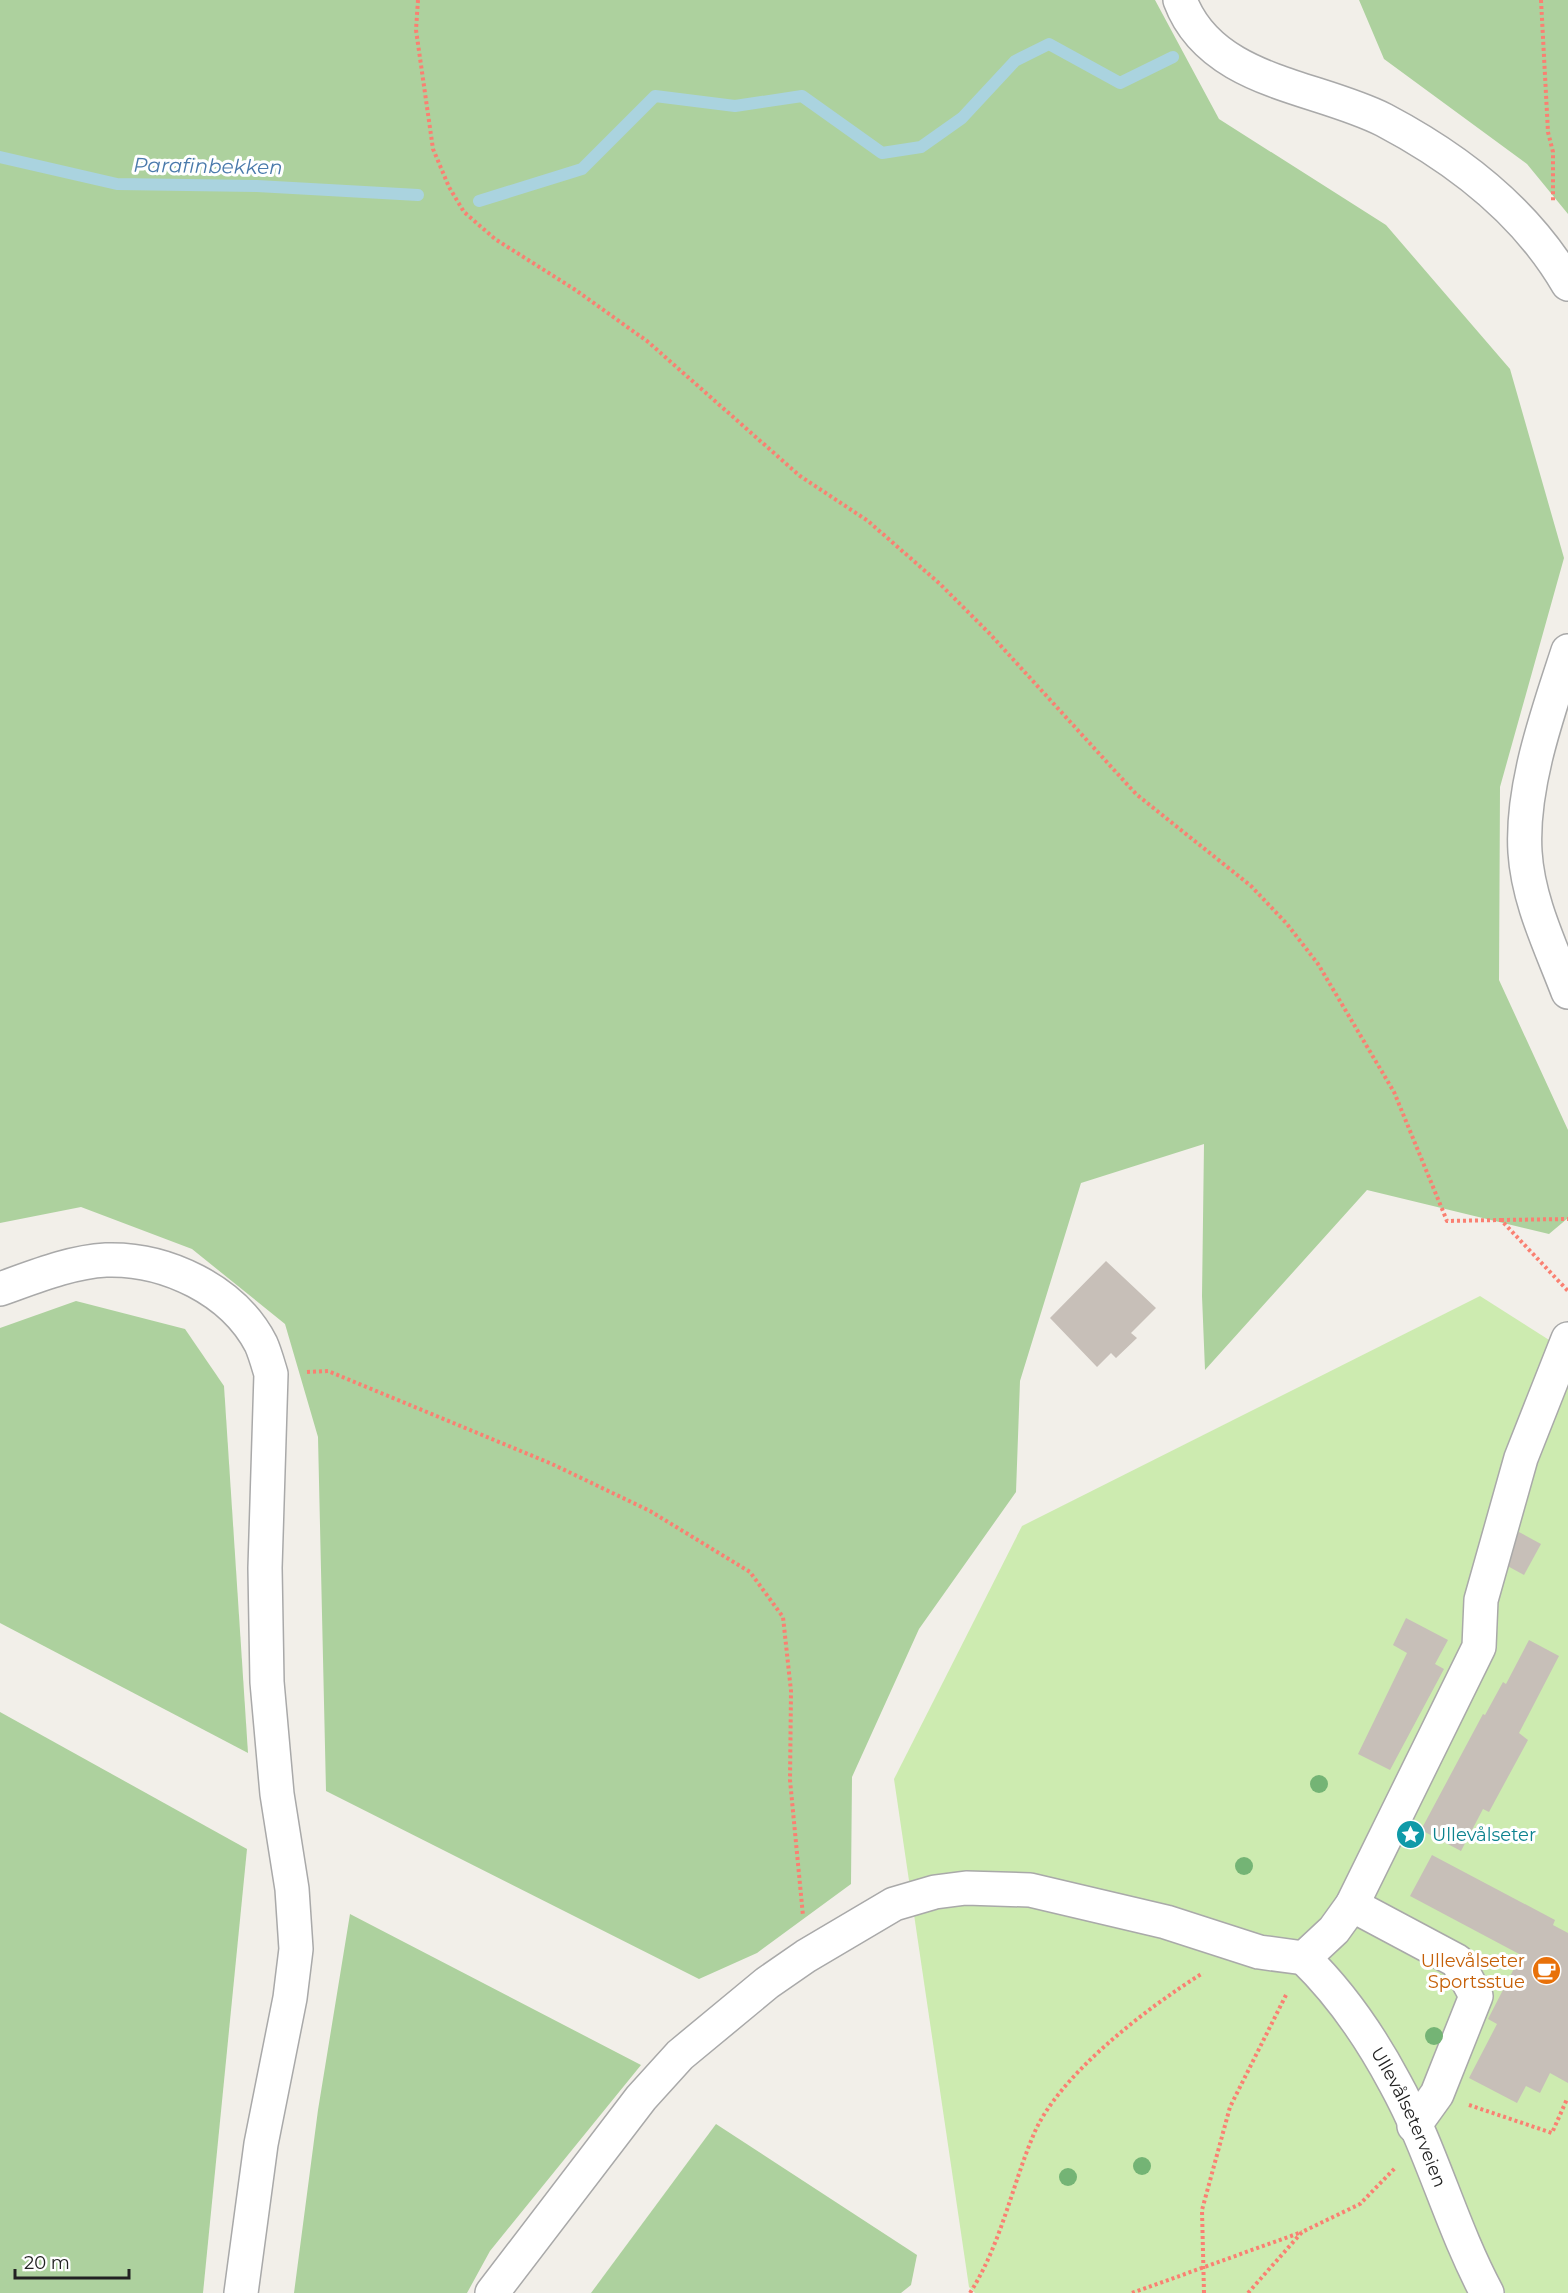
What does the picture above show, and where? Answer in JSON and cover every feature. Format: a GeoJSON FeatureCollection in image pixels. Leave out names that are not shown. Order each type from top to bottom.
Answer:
{"type":"FeatureCollection","features":[{"type":"Feature","properties":{"kind":"street"},"geometry":{"type":"LineString","coordinates":[[1180,0],[1192,25],[1224,57],[1253,71],[1382,119],[1436,149],[1467,171],[1526,225],[1555,262],[1568,284]]}},
{"type":"Feature","properties":{"kind":"street"},"geometry":{"type":"LineString","coordinates":[[1568,651],[1530,785],[1525,852],[1536,908],[1568,992]]}},
{"type":"Feature","properties":{"kind":"street"},"geometry":{"type":"LineString","coordinates":[[0,1289],[86,1263],[127,1260],[153,1264],[201,1284],[223,1298],[239,1313],[261,1345],[271,1374],[265,1568],[267,1682],[277,1794],[292,1889],[296,1949],[290,1998],[261,2144],[241,2293]]}},
{"type":"Feature","properties":{"kind":"street"},"geometry":{"type":"LineString","coordinates":[[492,2293],[657,2079],[680,2055],[767,1983],[806,1956],[894,1904],[935,1892],[982,1888],[1030,1890],[1120,1910],[1199,1932],[1234,1954],[1304,1958],[1334,1930],[1352,1905],[1479,1647],[1480,1600],[1518,1469],[1568,1339]]}},
{"type":"Feature","properties":{"kind":"street"},"geometry":{"type":"LineString","coordinates":[[1352,1905],[1457,1961],[1476,1996],[1437,2094],[1414,2126]]}},
{"type":"Feature","properties":{"kind":"street","name":"Ullevålseterveien"},"geometry":{"type":"LineString","coordinates":[[1304,1958],[1331,1985],[1396,2084],[1440,2190],[1487,2293]]}},
{"type":"Feature","properties":{"kind":"path"},"geometry":{"type":"LineString","coordinates":[[418,0],[416,30],[433,148],[449,187],[464,212],[495,239],[574,289],[647,340],[800,476],[868,521],[940,584],[990,634],[1136,794],[1251,886],[1287,924],[1318,964],[1394,1092],[1447,1221],[1568,1219]]}},
{"type":"Feature","properties":{"kind":"path"},"geometry":{"type":"LineString","coordinates":[[1541,0],[1548,132],[1553,152]]}},
{"type":"Feature","properties":{"kind":"path"},"geometry":{"type":"LineString","coordinates":[[1501,1220],[1568,1291]]}},
{"type":"Feature","properties":{"kind":"path"},"geometry":{"type":"LineString","coordinates":[[271,1374],[328,1371],[552,1464],[650,1512],[750,1572],[783,1617],[791,1691],[790,1780],[806,1956]]}},
{"type":"Feature","properties":{"kind":"path"},"geometry":{"type":"LineString","coordinates":[[970,2293],[997,2244],[1033,2136],[1055,2099],[1075,2076],[1146,2013],[1170,1994],[1234,1954]]}},
{"type":"Feature","properties":{"kind":"path"},"geometry":{"type":"LineString","coordinates":[[1204,2293],[1202,2210],[1230,2107],[1304,1958]]}},
{"type":"Feature","properties":{"kind":"path"},"geometry":{"type":"LineString","coordinates":[[1437,2094],[1552,2133],[1567,2099]]}},
{"type":"Feature","properties":{"kind":"path"},"geometry":{"type":"LineString","coordinates":[[1132,2293],[1202,2270],[1302,2232],[1360,2204],[1391,2174]]}},
{"type":"Feature","properties":{"kind":"path"},"geometry":{"type":"LineString","coordinates":[[1248,2293],[1302,2232]]}},
{"type":"Feature","properties":{"kind":"green space"},"geometry":{"type":"Polygon","coordinates":[[[0,0],[1155,0],[1219,119],[1386,225],[1510,369],[1564,558],[1500,787],[1499,980],[1568,1130],[1568,1218],[1549,1234],[1367,1190],[1205,1370],[1202,1296],[1204,1144],[1081,1183],[1020,1381],[1016,1492],[919,1629],[852,1777],[851,1884],[757,1953],[699,1979],[326,1791],[318,1437],[285,1324],[192,1249],[81,1207],[0,1223],[0,0]]]}},
{"type":"Feature","properties":{"kind":"green space"},"geometry":{"type":"Polygon","coordinates":[[[1359,0],[1568,0],[1568,214],[1527,164],[1384,59],[1359,0]]]}},
{"type":"Feature","properties":{"kind":"green space"},"geometry":{"type":"Polygon","coordinates":[[[1480,1296],[1568,1352],[1568,2293],[975,2293],[969,2287],[894,1779],[1022,1526],[1480,1296]]]}},
{"type":"Feature","properties":{"kind":"green space"},"geometry":{"type":"Polygon","coordinates":[[[76,1301],[185,1329],[224,1386],[248,1753],[0,1623],[0,1328],[76,1301]]]}},
{"type":"Feature","properties":{"kind":"green space"},"geometry":{"type":"Polygon","coordinates":[[[0,1712],[247,1849],[203,2293],[0,2293],[0,1712]]]}},
{"type":"Feature","properties":{"kind":"green space"},"geometry":{"type":"Polygon","coordinates":[[[350,1914],[641,2065],[490,2251],[467,2293],[294,2293],[318,2110],[350,1914]]]}},
{"type":"Feature","properties":{"kind":"green space"},"geometry":{"type":"Polygon","coordinates":[[[716,2124],[917,2255],[911,2285],[901,2293],[591,2293],[716,2124]]]}},
{"type":"Feature","properties":{"kind":"building"},"geometry":{"type":"Polygon","coordinates":[[[1106,1261],[1156,1308],[1131,1333],[1137,1338],[1116,1358],[1111,1353],[1097,1367],[1050,1318],[1106,1261]]]}},
{"type":"Feature","properties":{"kind":"building"},"geometry":{"type":"Polygon","coordinates":[[[1519,1532],[1541,1544],[1524,1575],[1502,1563],[1519,1532]]]}},
{"type":"Feature","properties":{"kind":"building"},"geometry":{"type":"Polygon","coordinates":[[[1406,1618],[1448,1640],[1435,1664],[1444,1669],[1390,1770],[1358,1754],[1407,1653],[1393,1645],[1406,1618]]]}},
{"type":"Feature","properties":{"kind":"building"},"geometry":{"type":"Polygon","coordinates":[[[1529,1640],[1559,1656],[1519,1733],[1528,1740],[1489,1812],[1483,1809],[1461,1851],[1421,1830],[1483,1714],[1485,1715],[1503,1682],[1506,1684],[1529,1640]]]}},
{"type":"Feature","properties":{"kind":"building"},"geometry":{"type":"Polygon","coordinates":[[[1432,1855],[1555,1920],[1553,1925],[1568,1933],[1568,2083],[1550,2073],[1540,2093],[1526,2086],[1517,2103],[1469,2078],[1497,2024],[1488,2019],[1521,1955],[1410,1896],[1432,1855]]]}},
{"type":"Feature","properties":{"kind":"waterway","name":"Parafinbekken"},"geometry":{"type":"LineString","coordinates":[[479,201],[582,169],[655,96],[735,106],[802,96],[882,153],[921,147],[962,118],[1015,61],[1049,44],[1120,83],[1173,57]]}},
{"type":"Feature","properties":{"kind":"waterway","name":"Parafinbekken"},"geometry":{"type":"LineString","coordinates":[[0,157],[117,184],[257,186],[418,195]]}},
{"type":"Feature","properties":{"kind":"place","name":"Ullevålseter"},"geometry":{"type":"Point","coordinates":[1411,1835]}},
{"type":"Feature","properties":{"kind":"place","name":"Ullevålseter Sportsstue"},"geometry":{"type":"Point","coordinates":[1546,1971]}}]}
